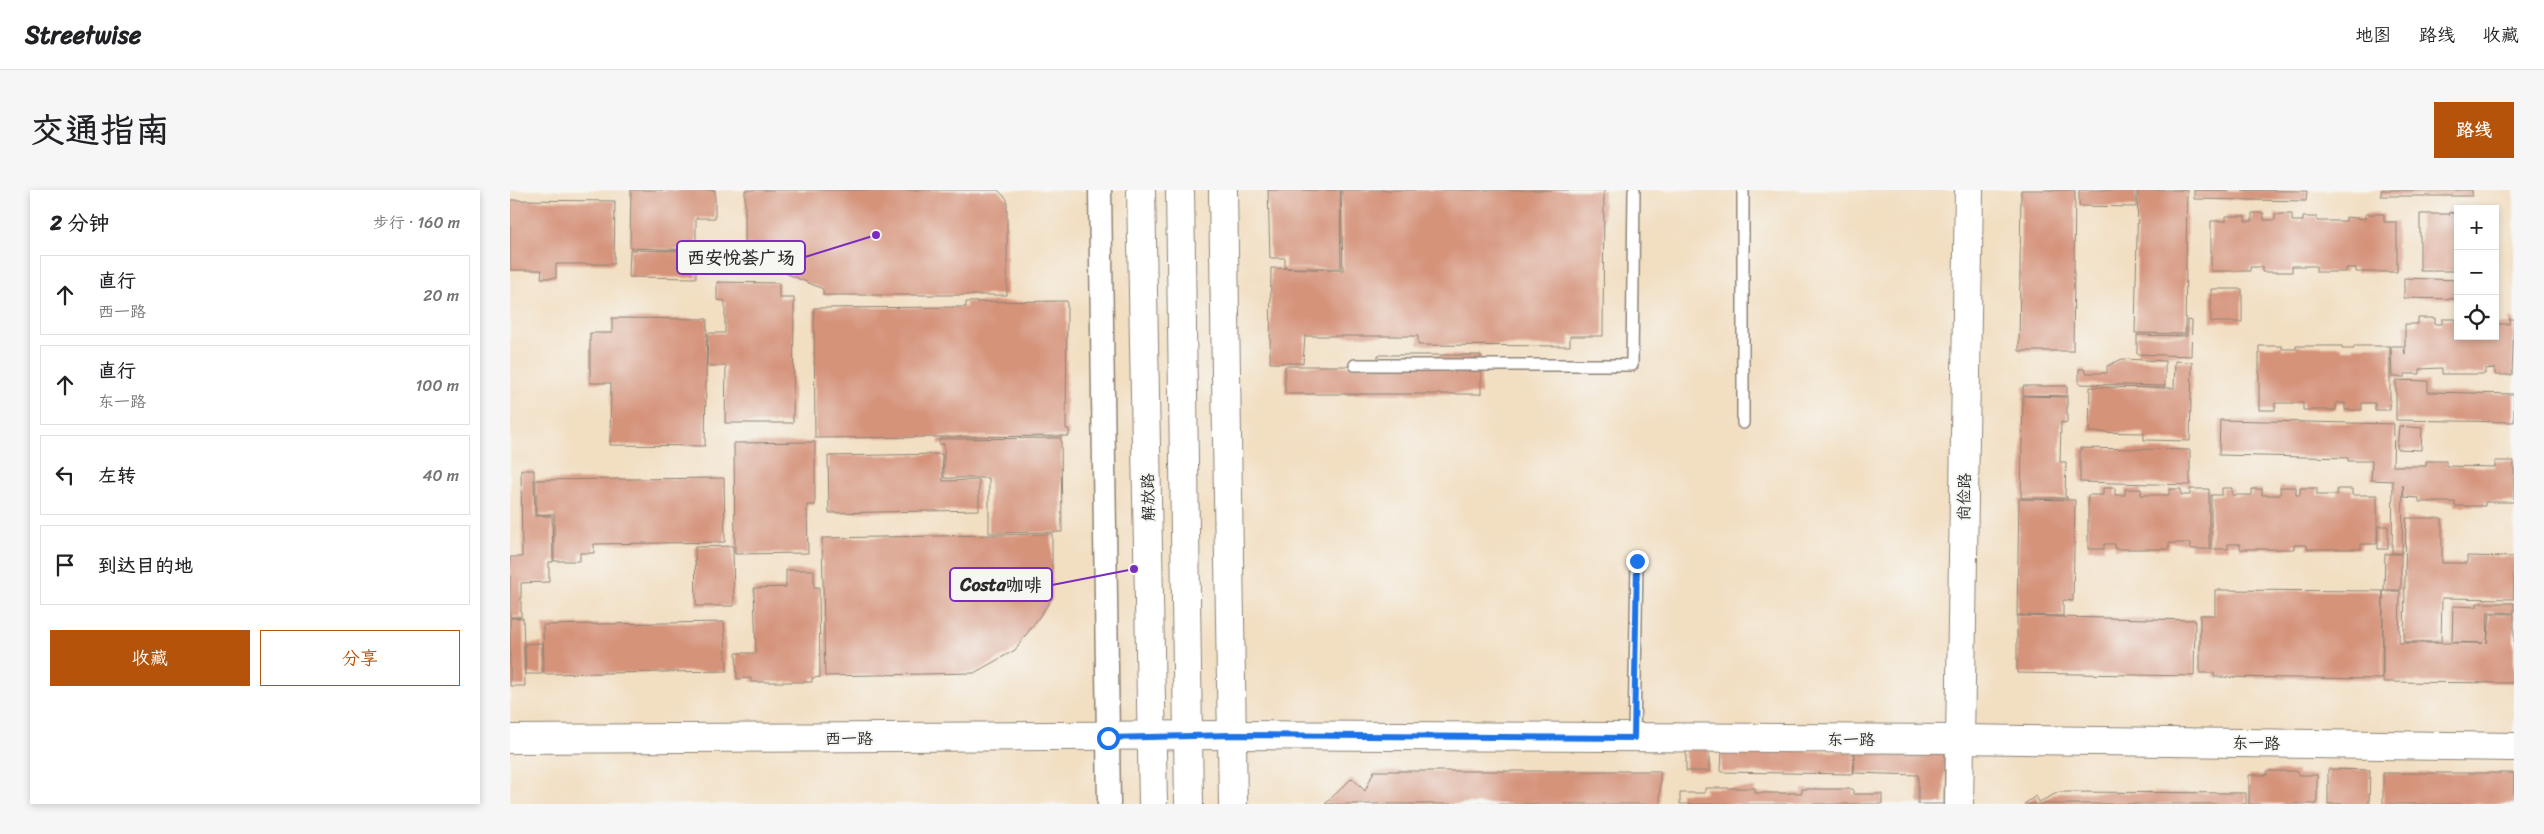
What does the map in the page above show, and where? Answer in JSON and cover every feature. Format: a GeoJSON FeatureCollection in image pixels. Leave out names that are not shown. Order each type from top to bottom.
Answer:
{"type":"FeatureCollection","features":[{"type":"Feature","properties":{"kind":"street"},"geometry":{"type":"LineString","coordinates":[[1100,190],[1109,804]]}},
{"type":"Feature","properties":{"kind":"street","name":"解放路"},"geometry":{"type":"LineString","coordinates":[[1141,190],[1153,804]]}},
{"type":"Feature","properties":{"kind":"street"},"geometry":{"type":"LineString","coordinates":[[1180,190],[1189,804]]}},
{"type":"Feature","properties":{"kind":"street"},"geometry":{"type":"LineString","coordinates":[[1223,190],[1233,804]]}},
{"type":"Feature","properties":{"kind":"street","name":"尚俭路"},"geometry":{"type":"LineString","coordinates":[[1959,804],[1969,190]]}},
{"type":"Feature","properties":{"kind":"street","name":"西一路"},"geometry":{"type":"LineString","coordinates":[[510,739],[1108,738],[1188,735]]}},
{"type":"Feature","properties":{"kind":"street","name":"东一路"},"geometry":{"type":"LineString","coordinates":[[1188,735],[1960,738],[2514,747]]}},
{"type":"Feature","properties":{"kind":"lane"},"geometry":{"type":"LineString","coordinates":[[1355,365],[1632,365],[1634,190]]}},
{"type":"Feature","properties":{"kind":"lane"},"geometry":{"type":"LineString","coordinates":[[1742,190],[1742,423]]}},
{"type":"Feature","properties":{"kind":"lane"},"geometry":{"type":"LineString","coordinates":[[1634,738],[1637,561]]}},
{"type":"Feature","properties":{"kind":"building"},"geometry":{"type":"Polygon","coordinates":[[[631,190],[715,190],[715,218],[696,218],[696,250],[630,248],[631,190]]]}},
{"type":"Feature","properties":{"kind":"building"},"geometry":{"type":"Polygon","coordinates":[[[745,190],[998,190],[1007,199],[1007,295],[823,295],[823,289],[783,272],[745,272],[745,190]]]}},
{"type":"Feature","properties":{"kind":"building"},"geometry":{"type":"Polygon","coordinates":[[[1268,190],[1340,190],[1341,268],[1285,268],[1285,258],[1270,258],[1268,190]]]}},
{"type":"Feature","properties":{"kind":"building"},"geometry":{"type":"Polygon","coordinates":[[[1341,190],[1604,190],[1603,336],[1570,336],[1570,346],[1418,345],[1418,336],[1305,336],[1303,363],[1270,363],[1271,268],[1343,270],[1341,190]]]}},
{"type":"Feature","properties":{"kind":"building"},"geometry":{"type":"Polygon","coordinates":[[[2021,190],[2075,190],[2073,351],[2019,351],[2021,190]]]}},
{"type":"Feature","properties":{"kind":"building"},"geometry":{"type":"Polygon","coordinates":[[[2079,190],[2136,190],[2136,207],[2079,206],[2079,190]]]}},
{"type":"Feature","properties":{"kind":"building"},"geometry":{"type":"Polygon","coordinates":[[[2138,190],[2187,190],[2185,334],[2135,333],[2138,190]]]}},
{"type":"Feature","properties":{"kind":"building"},"geometry":{"type":"Polygon","coordinates":[[[2194,190],[2307,191],[2306,201],[2194,199],[2194,190]]]}},
{"type":"Feature","properties":{"kind":"building"},"geometry":{"type":"Polygon","coordinates":[[[2381,190],[2472,190],[2472,196],[2381,196],[2381,190]]]}},
{"type":"Feature","properties":{"kind":"building"},"geometry":{"type":"Polygon","coordinates":[[[510,200],[615,201],[614,264],[556,264],[556,278],[541,278],[542,270],[510,270],[510,200]]]}},
{"type":"Feature","properties":{"kind":"building"},"geometry":{"type":"Polygon","coordinates":[[[2450,212],[2454,214],[2454,271],[2420,271],[2420,214],[2450,214],[2450,212]]]}},
{"type":"Feature","properties":{"kind":"building"},"geometry":{"type":"Polygon","coordinates":[[[2252,213],[2264,213],[2264,220],[2275,220],[2275,214],[2292,214],[2292,221],[2303,221],[2303,217],[2317,217],[2317,221],[2346,221],[2346,217],[2365,219],[2365,214],[2384,214],[2384,222],[2397,222],[2397,272],[2356,272],[2356,268],[2346,268],[2346,272],[2316,272],[2316,266],[2292,266],[2292,272],[2262,272],[2262,267],[2250,267],[2250,271],[2211,271],[2211,221],[2226,221],[2226,216],[2245,216],[2245,221],[2252,221],[2252,213]]]}},
{"type":"Feature","properties":{"kind":"building"},"geometry":{"type":"Polygon","coordinates":[[[630,250],[696,251],[696,278],[629,277],[630,250]]]}},
{"type":"Feature","properties":{"kind":"building"},"geometry":{"type":"Polygon","coordinates":[[[2404,278],[2454,280],[2454,299],[2404,298],[2404,278]]]}},
{"type":"Feature","properties":{"kind":"building"},"geometry":{"type":"Polygon","coordinates":[[[717,282],[779,283],[779,298],[794,298],[793,423],[725,423],[726,366],[707,366],[708,333],[725,333],[725,301],[717,300],[717,282]]]}},
{"type":"Feature","properties":{"kind":"building"},"geometry":{"type":"Polygon","coordinates":[[[2211,289],[2242,289],[2242,322],[2211,322],[2211,289]]]}},
{"type":"Feature","properties":{"kind":"building"},"geometry":{"type":"Polygon","coordinates":[[[1067,301],[1066,429],[1069,429],[1069,436],[815,438],[814,308],[966,307],[966,302],[1067,301]]]}},
{"type":"Feature","properties":{"kind":"building"},"geometry":{"type":"Polygon","coordinates":[[[612,318],[707,319],[705,446],[610,445],[611,383],[590,383],[590,333],[612,333],[612,318]]]}},
{"type":"Feature","properties":{"kind":"building"},"geometry":{"type":"Polygon","coordinates":[[[2418,318],[2435,318],[2435,324],[2442,324],[2442,319],[2454,319],[2454,340],[2499,340],[2499,324],[2509,324],[2509,319],[2514,319],[2512,375],[2495,375],[2495,368],[2485,369],[2485,374],[2442,374],[2442,368],[2420,369],[2420,374],[2405,374],[2405,377],[2392,377],[2391,346],[2404,346],[2405,355],[2405,324],[2418,324],[2418,318]]]}},
{"type":"Feature","properties":{"kind":"building"},"geometry":{"type":"Polygon","coordinates":[[[2187,320],[2192,321],[2191,356],[2137,354],[2137,335],[2187,336],[2187,320]]]}},
{"type":"Feature","properties":{"kind":"building"},"geometry":{"type":"Polygon","coordinates":[[[2259,346],[2282,346],[2282,349],[2296,349],[2296,346],[2342,346],[2342,349],[2354,349],[2354,346],[2390,346],[2390,410],[2375,410],[2375,403],[2362,403],[2362,410],[2345,410],[2345,403],[2336,403],[2336,410],[2303,410],[2303,403],[2275,403],[2275,410],[2259,410],[2259,346]]]}},
{"type":"Feature","properties":{"kind":"building"},"geometry":{"type":"Polygon","coordinates":[[[1378,355],[1481,355],[1481,394],[1285,394],[1285,366],[1378,366],[1378,355]]]}},
{"type":"Feature","properties":{"kind":"building"},"geometry":{"type":"Polygon","coordinates":[[[2122,359],[2165,361],[2165,386],[2079,384],[2079,369],[2084,369],[2086,373],[2107,373],[2107,366],[2122,359]]]}},
{"type":"Feature","properties":{"kind":"building"},"geometry":{"type":"Polygon","coordinates":[[[2175,361],[2192,362],[2190,441],[2144,440],[2144,433],[2089,432],[2090,387],[2174,388],[2175,361]]]}},
{"type":"Feature","properties":{"kind":"building"},"geometry":{"type":"Polygon","coordinates":[[[2396,380],[2428,381],[2428,392],[2514,394],[2514,422],[2396,420],[2396,380]]]}},
{"type":"Feature","properties":{"kind":"building"},"geometry":{"type":"Polygon","coordinates":[[[2023,386],[2067,386],[2067,396],[2023,395],[2023,386]]]}},
{"type":"Feature","properties":{"kind":"building"},"geometry":{"type":"Polygon","coordinates":[[[2023,396],[2067,397],[2067,423],[2061,422],[2060,462],[2066,462],[2065,496],[2068,498],[2021,498],[2023,396]]]}},
{"type":"Feature","properties":{"kind":"building"},"geometry":{"type":"Polygon","coordinates":[[[2220,420],[2394,424],[2393,466],[2426,466],[2426,461],[2446,461],[2446,466],[2495,467],[2495,461],[2514,461],[2514,502],[2485,502],[2485,506],[2455,506],[2455,502],[2419,502],[2419,498],[2404,497],[2403,485],[2402,553],[2392,553],[2393,481],[2371,480],[2372,461],[2348,461],[2348,458],[2219,455],[2220,420]]]}},
{"type":"Feature","properties":{"kind":"building"},"geometry":{"type":"Polygon","coordinates":[[[2399,426],[2422,428],[2421,450],[2397,449],[2399,426]]]}},
{"type":"Feature","properties":{"kind":"building"},"geometry":{"type":"Polygon","coordinates":[[[1061,438],[1062,532],[989,533],[989,478],[944,478],[944,444],[939,444],[939,439],[1061,438]]]}},
{"type":"Feature","properties":{"kind":"building"},"geometry":{"type":"Polygon","coordinates":[[[815,442],[815,505],[807,505],[808,553],[735,554],[734,443],[815,442]]]}},
{"type":"Feature","properties":{"kind":"building"},"geometry":{"type":"Polygon","coordinates":[[[2080,448],[2190,450],[2190,485],[2080,482],[2080,448]]]}},
{"type":"Feature","properties":{"kind":"building"},"geometry":{"type":"Polygon","coordinates":[[[942,454],[943,481],[979,480],[979,510],[829,513],[828,456],[942,454]]]}},
{"type":"Feature","properties":{"kind":"building"},"geometry":{"type":"Polygon","coordinates":[[[521,470],[534,470],[535,516],[552,516],[553,562],[549,562],[549,582],[521,583],[521,617],[510,617],[510,557],[522,557],[521,470]]]}},
{"type":"Feature","properties":{"kind":"building"},"geometry":{"type":"Polygon","coordinates":[[[724,478],[725,542],[594,544],[594,553],[580,553],[580,561],[554,561],[554,514],[536,515],[536,480],[724,478]]]}},
{"type":"Feature","properties":{"kind":"building"},"geometry":{"type":"Polygon","coordinates":[[[2280,487],[2296,487],[2296,495],[2300,495],[2300,488],[2317,488],[2317,495],[2337,495],[2337,489],[2352,489],[2352,495],[2377,495],[2377,544],[2361,544],[2361,549],[2307,549],[2307,545],[2294,545],[2294,549],[2240,549],[2240,544],[2228,544],[2228,549],[2211,549],[2211,495],[2222,495],[2222,488],[2232,488],[2232,495],[2252,495],[2252,489],[2262,489],[2262,495],[2280,495],[2280,487]]]}},
{"type":"Feature","properties":{"kind":"building"},"geometry":{"type":"Polygon","coordinates":[[[2103,488],[2115,488],[2115,495],[2125,495],[2125,489],[2141,489],[2141,495],[2169,495],[2169,489],[2181,489],[2181,495],[2190,495],[2190,489],[2209,489],[2209,549],[2190,549],[2190,543],[2169,543],[2169,549],[2115,549],[2115,544],[2104,544],[2104,549],[2088,549],[2088,495],[2103,495],[2103,488]]]}},
{"type":"Feature","properties":{"kind":"building"},"geometry":{"type":"Polygon","coordinates":[[[2019,499],[2075,500],[2073,601],[2063,600],[2063,616],[2017,615],[2019,499]]]}},
{"type":"Feature","properties":{"kind":"building"},"geometry":{"type":"Polygon","coordinates":[[[2406,518],[2442,518],[2442,563],[2467,563],[2467,556],[2514,557],[2514,599],[2442,598],[2441,642],[2404,642],[2406,518]]]}},
{"type":"Feature","properties":{"kind":"building"},"geometry":{"type":"Polygon","coordinates":[[[2378,526],[2388,526],[2388,549],[2378,549],[2378,526]]]}},
{"type":"Feature","properties":{"kind":"building"},"geometry":{"type":"Polygon","coordinates":[[[1052,534],[1052,599],[1015,650],[974,673],[825,676],[822,538],[1052,534]]]}},
{"type":"Feature","properties":{"kind":"building"},"geometry":{"type":"Polygon","coordinates":[[[733,546],[734,606],[696,606],[695,547],[733,546]]]}},
{"type":"Feature","properties":{"kind":"building"},"geometry":{"type":"Polygon","coordinates":[[[2385,554],[2401,554],[2401,590],[2384,590],[2385,554]]]}},
{"type":"Feature","properties":{"kind":"building"},"geometry":{"type":"Polygon","coordinates":[[[786,570],[814,570],[814,587],[819,587],[820,677],[812,678],[812,682],[751,682],[751,678],[737,679],[736,653],[756,653],[754,588],[786,587],[786,570]]]}},
{"type":"Feature","properties":{"kind":"building"},"geometry":{"type":"Polygon","coordinates":[[[2215,590],[2383,591],[2382,679],[2214,677],[2214,673],[2200,673],[2200,615],[2215,615],[2215,590]]]}},
{"type":"Feature","properties":{"kind":"building"},"geometry":{"type":"Polygon","coordinates":[[[2383,591],[2400,591],[2399,643],[2483,643],[2452,642],[2453,606],[2477,607],[2477,603],[2514,603],[2514,613],[2488,612],[2487,643],[2490,614],[2514,614],[2514,683],[2383,682],[2383,591]]]}},
{"type":"Feature","properties":{"kind":"building"},"geometry":{"type":"Polygon","coordinates":[[[2017,616],[2195,620],[2194,676],[2017,673],[2017,616]]]}},
{"type":"Feature","properties":{"kind":"building"},"geometry":{"type":"Polygon","coordinates":[[[510,618],[523,618],[525,686],[510,686],[510,618]]]}},
{"type":"Feature","properties":{"kind":"building"},"geometry":{"type":"Polygon","coordinates":[[[724,622],[727,671],[544,674],[543,625],[724,622]]]}},
{"type":"Feature","properties":{"kind":"building"},"geometry":{"type":"Polygon","coordinates":[[[542,643],[542,674],[526,674],[525,644],[542,643]]]}},
{"type":"Feature","properties":{"kind":"building"},"geometry":{"type":"Polygon","coordinates":[[[1686,748],[1709,749],[1709,771],[1686,771],[1686,748]]]}},
{"type":"Feature","properties":{"kind":"building"},"geometry":{"type":"Polygon","coordinates":[[[1722,749],[1854,752],[1853,774],[1721,772],[1722,749]]]}},
{"type":"Feature","properties":{"kind":"building"},"geometry":{"type":"Polygon","coordinates":[[[1855,750],[1945,752],[1944,804],[1918,804],[1918,775],[1854,773],[1855,750]]]}},
{"type":"Feature","properties":{"kind":"building"},"geometry":{"type":"Polygon","coordinates":[[[2328,769],[2370,770],[2369,804],[2328,804],[2328,769]]]}},
{"type":"Feature","properties":{"kind":"building"},"geometry":{"type":"Polygon","coordinates":[[[1374,771],[1660,771],[1660,804],[1325,804],[1352,778],[1365,791],[1374,771]]]}},
{"type":"Feature","properties":{"kind":"building"},"geometry":{"type":"Polygon","coordinates":[[[2267,771],[2298,771],[2298,775],[2317,775],[2317,804],[2249,804],[2249,775],[2267,775],[2267,771]]]}},
{"type":"Feature","properties":{"kind":"building"},"geometry":{"type":"Polygon","coordinates":[[[2383,773],[2514,773],[2514,804],[2383,804],[2383,773]]]}},
{"type":"Feature","properties":{"kind":"building"},"geometry":{"type":"Polygon","coordinates":[[[1705,788],[1755,788],[1755,793],[1802,793],[1802,789],[1853,789],[1853,794],[1882,794],[1882,804],[1680,804],[1680,793],[1705,793],[1705,788]]]}},
{"type":"Feature","properties":{"kind":"building"},"geometry":{"type":"Polygon","coordinates":[[[2059,792],[2246,793],[2246,804],[2024,804],[2036,796],[2039,802],[2059,792]]]}},
{"type":"Feature","properties":{"kind":"place","name":"西安悦荟广场"},"geometry":{"type":"Point","coordinates":[876,235]}},
{"type":"Feature","properties":{"kind":"place","name":"Costa咖啡"},"geometry":{"type":"Point","coordinates":[1134,569]}},
{"type":"Feature","properties":{"kind":"route"},"geometry":{"type":"LineString","coordinates":[[1108,738],[1188,735],[1634,738],[1637,561]]}}]}
